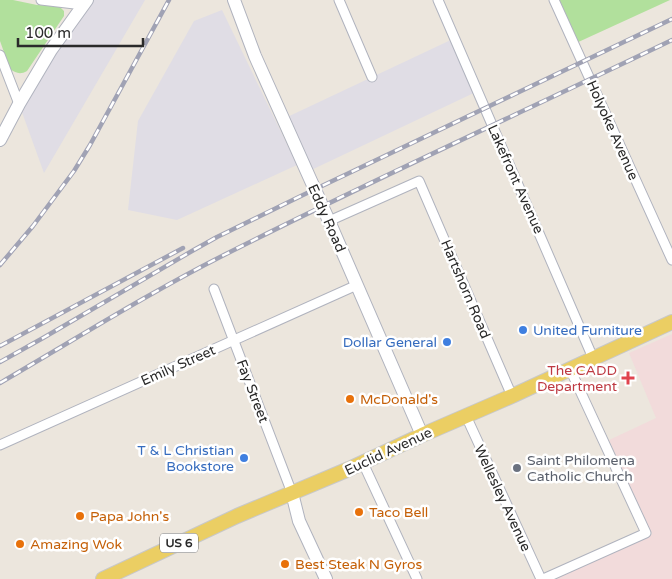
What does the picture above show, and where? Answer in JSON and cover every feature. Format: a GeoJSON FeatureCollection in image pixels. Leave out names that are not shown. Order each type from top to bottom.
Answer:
{"type":"FeatureCollection","features":[{"type":"Feature","properties":{"kind":"main road","name":"Euclid Avenue"},"geometry":{"type":"LineString","coordinates":[[103,579],[237,516],[363,463],[672,322]]}},
{"type":"Feature","properties":{"kind":"street"},"geometry":{"type":"LineString","coordinates":[[41,0],[85,2]]}},
{"type":"Feature","properties":{"kind":"street","name":"Eddy Road"},"geometry":{"type":"LineString","coordinates":[[234,0],[255,56],[422,435]]}},
{"type":"Feature","properties":{"kind":"street"},"geometry":{"type":"LineString","coordinates":[[339,0],[372,77]]}},
{"type":"Feature","properties":{"kind":"street","name":"Lakefront Avenue"},"geometry":{"type":"LineString","coordinates":[[438,0],[593,358]]}},
{"type":"Feature","properties":{"kind":"street","name":"Holyoke Avenue"},"geometry":{"type":"LineString","coordinates":[[554,0],[672,260]]}},
{"type":"Feature","properties":{"kind":"street"},"geometry":{"type":"LineString","coordinates":[[0,140],[51,50],[85,2]]}},
{"type":"Feature","properties":{"kind":"street"},"geometry":{"type":"LineString","coordinates":[[0,55],[19,104]]}},
{"type":"Feature","properties":{"kind":"street","name":"Hartshorn Road"},"geometry":{"type":"LineString","coordinates":[[329,221],[419,181],[512,396]]}},
{"type":"Feature","properties":{"kind":"street","name":"Emily Street"},"geometry":{"type":"LineString","coordinates":[[0,445],[357,286]]}},
{"type":"Feature","properties":{"kind":"street","name":"Fay Street"},"geometry":{"type":"LineString","coordinates":[[214,289],[292,493]]}},
{"type":"Feature","properties":{"kind":"street"},"geometry":{"type":"LineString","coordinates":[[542,579],[646,533],[570,369]]}},
{"type":"Feature","properties":{"kind":"street","name":"Wellesley Avenue"},"geometry":{"type":"LineString","coordinates":[[466,416],[542,579]]}},
{"type":"Feature","properties":{"kind":"street"},"geometry":{"type":"LineString","coordinates":[[363,463],[417,579]]}},
{"type":"Feature","properties":{"kind":"street"},"geometry":{"type":"LineString","coordinates":[[292,493],[299,520],[326,579]]}},
{"type":"Feature","properties":{"kind":"shaded area"},"geometry":{"type":"Polygon","coordinates":[[[87,0],[145,0],[44,173],[19,104],[87,0]]]}},
{"type":"Feature","properties":{"kind":"shaded area"},"geometry":{"type":"Polygon","coordinates":[[[222,10],[297,165],[177,220],[128,210],[138,121],[194,21],[222,10]]]}},
{"type":"Feature","properties":{"kind":"shaded area"},"geometry":{"type":"Polygon","coordinates":[[[455,38],[478,91],[307,172],[283,119],[455,38]]]}},
{"type":"Feature","properties":{"kind":"shaded area"},"geometry":{"type":"Polygon","coordinates":[[[672,334],[672,579],[552,579],[652,534],[609,440],[656,418],[629,353],[672,334]]]}},
{"type":"Feature","properties":{"kind":"green space"},"geometry":{"type":"Polygon","coordinates":[[[0,0],[59,6],[64,11],[64,16],[27,71],[22,73],[14,72],[10,69],[0,41],[0,0]]]}},
{"type":"Feature","properties":{"kind":"green space"},"geometry":{"type":"Polygon","coordinates":[[[554,0],[670,0],[574,44],[554,0]]]}},
{"type":"Feature","properties":{"kind":"railway"},"geometry":{"type":"LineString","coordinates":[[0,265],[33,226],[74,171],[169,0]]}},
{"type":"Feature","properties":{"kind":"railway"},"geometry":{"type":"LineString","coordinates":[[0,362],[217,237],[672,19]]}},
{"type":"Feature","properties":{"kind":"railway"},"geometry":{"type":"LineString","coordinates":[[0,383],[139,301],[224,255],[672,40]]}},
{"type":"Feature","properties":{"kind":"railway"},"geometry":{"type":"LineString","coordinates":[[0,346],[183,248]]}},
{"type":"Feature","properties":{"kind":"place","name":"United Furniture"},"geometry":{"type":"Point","coordinates":[523,330]}},
{"type":"Feature","properties":{"kind":"place","name":"Dollar General"},"geometry":{"type":"Point","coordinates":[447,342]}},
{"type":"Feature","properties":{"kind":"place","name":"The CADD Department"},"geometry":{"type":"Point","coordinates":[628,378]}},
{"type":"Feature","properties":{"kind":"place","name":"McDonald's"},"geometry":{"type":"Point","coordinates":[350,399]}},
{"type":"Feature","properties":{"kind":"place","name":"T & L Christian Bookstore"},"geometry":{"type":"Point","coordinates":[244,458]}},
{"type":"Feature","properties":{"kind":"place","name":"Saint Philomena Catholic Church"},"geometry":{"type":"Point","coordinates":[517,468]}},
{"type":"Feature","properties":{"kind":"place","name":"Taco Bell"},"geometry":{"type":"Point","coordinates":[359,512]}},
{"type":"Feature","properties":{"kind":"place","name":"Papa John's"},"geometry":{"type":"Point","coordinates":[80,516]}},
{"type":"Feature","properties":{"kind":"place","name":"Amazing Wok"},"geometry":{"type":"Point","coordinates":[20,544]}},
{"type":"Feature","properties":{"kind":"place","name":"Best Steak N Gyros"},"geometry":{"type":"Point","coordinates":[285,564]}}]}
